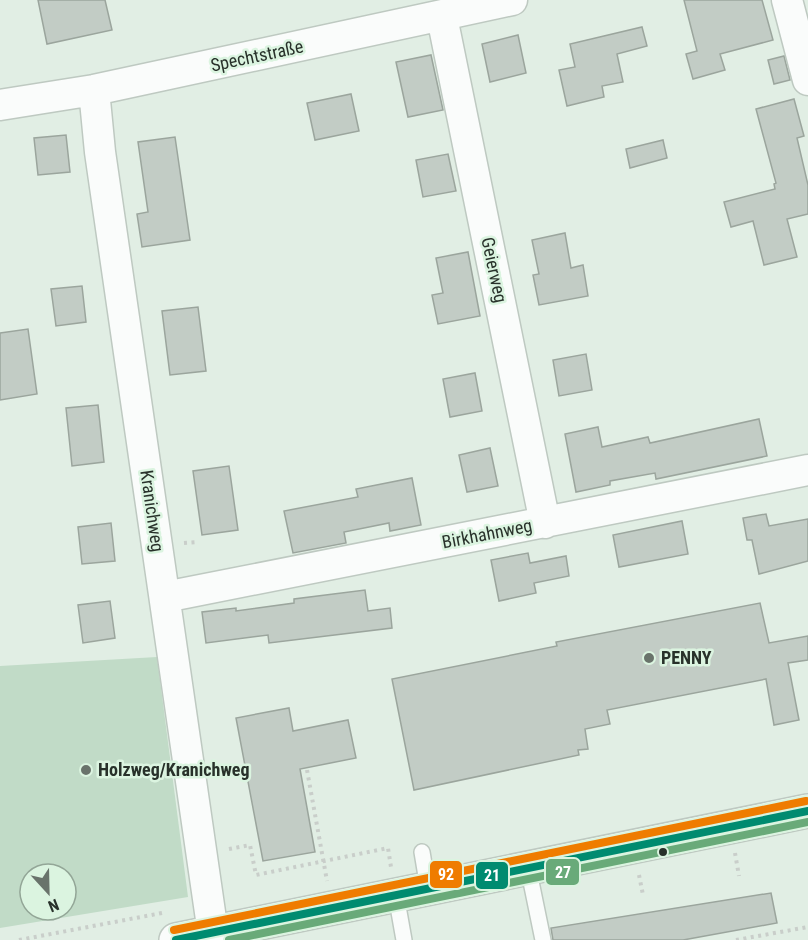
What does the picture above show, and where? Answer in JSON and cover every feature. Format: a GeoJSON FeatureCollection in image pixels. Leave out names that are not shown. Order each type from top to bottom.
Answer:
{"type":"FeatureCollection","features":[{"type":"Feature","properties":{"kind":"street","name":"Spechtstraße"},"geometry":{"type":"LineString","coordinates":[[0,105],[94,90],[442,17],[512,0]]}},
{"type":"Feature","properties":{"kind":"street"},"geometry":{"type":"LineString","coordinates":[[787,0],[808,80]]}},
{"type":"Feature","properties":{"kind":"street","name":"Geierweg"},"geometry":{"type":"LineString","coordinates":[[442,17],[545,523]]}},
{"type":"Feature","properties":{"kind":"street","name":"Kranichweg"},"geometry":{"type":"LineString","coordinates":[[94,90],[101,164],[214,936]]}},
{"type":"Feature","properties":{"kind":"street","name":"Birkhahnweg"},"geometry":{"type":"LineString","coordinates":[[165,597],[808,470]]}},
{"type":"Feature","properties":{"kind":"street"},"geometry":{"type":"LineString","coordinates":[[172,926],[214,936],[332,908],[808,811]]}},
{"type":"Feature","properties":{"kind":"lane"},"geometry":{"type":"LineString","coordinates":[[422,852],[428,888]]}},
{"type":"Feature","properties":{"kind":"lane"},"geometry":{"type":"LineString","coordinates":[[528,867],[543,940]]}},
{"type":"Feature","properties":{"kind":"lane"},"geometry":{"type":"LineString","coordinates":[[396,895],[404,940]]}},
{"type":"Feature","properties":{"kind":"path"},"geometry":{"type":"LineString","coordinates":[[307,770],[332,908]]}},
{"type":"Feature","properties":{"kind":"path"},"geometry":{"type":"LineString","coordinates":[[202,855],[250,845],[256,875],[388,848],[396,895]]}},
{"type":"Feature","properties":{"kind":"path"},"geometry":{"type":"LineString","coordinates":[[19,940],[172,926]]}},
{"type":"Feature","properties":{"kind":"path"},"geometry":{"type":"LineString","coordinates":[[736,940],[808,927]]}},
{"type":"Feature","properties":{"kind":"green space","name":"Holzweg/Kranichweg"},"geometry":{"type":"Polygon","coordinates":[[[157,657],[188,897],[78,915],[78,862],[18,862],[18,922],[36,922],[0,928],[0,666],[157,657]]]}},
{"type":"Feature","properties":{"kind":"building"},"geometry":{"type":"Polygon","coordinates":[[[38,0],[105,0],[112,30],[47,44],[38,0]]]}},
{"type":"Feature","properties":{"kind":"building"},"geometry":{"type":"Polygon","coordinates":[[[684,0],[762,0],[773,40],[720,54],[725,70],[693,79],[686,54],[697,51],[684,0]]]}},
{"type":"Feature","properties":{"kind":"building"},"geometry":{"type":"Polygon","coordinates":[[[642,27],[647,46],[617,54],[623,82],[602,86],[604,97],[567,106],[559,70],[575,67],[570,44],[642,27]]]}},
{"type":"Feature","properties":{"kind":"building"},"geometry":{"type":"Polygon","coordinates":[[[518,35],[526,73],[490,82],[482,44],[518,35]]]}},
{"type":"Feature","properties":{"kind":"building"},"geometry":{"type":"Polygon","coordinates":[[[431,55],[443,110],[408,117],[396,62],[431,55]]]}},
{"type":"Feature","properties":{"kind":"building"},"geometry":{"type":"Polygon","coordinates":[[[784,56],[790,80],[774,84],[768,60],[784,56]]]}},
{"type":"Feature","properties":{"kind":"building"},"geometry":{"type":"Polygon","coordinates":[[[351,94],[359,131],[315,140],[307,103],[351,94]]]}},
{"type":"Feature","properties":{"kind":"building"},"geometry":{"type":"Polygon","coordinates":[[[794,99],[804,136],[797,138],[808,185],[808,214],[787,219],[797,257],[764,265],[753,221],[731,227],[724,202],[775,189],[774,184],[776,183],[756,109],[794,99]]]}},
{"type":"Feature","properties":{"kind":"building"},"geometry":{"type":"Polygon","coordinates":[[[66,135],[70,172],[38,175],[34,138],[66,135]]]}},
{"type":"Feature","properties":{"kind":"building"},"geometry":{"type":"Polygon","coordinates":[[[175,137],[190,240],[142,247],[137,214],[148,212],[138,142],[175,137]]]}},
{"type":"Feature","properties":{"kind":"building"},"geometry":{"type":"Polygon","coordinates":[[[663,140],[667,158],[630,168],[626,149],[663,140]]]}},
{"type":"Feature","properties":{"kind":"building"},"geometry":{"type":"Polygon","coordinates":[[[448,154],[456,191],[423,197],[416,160],[448,154]]]}},
{"type":"Feature","properties":{"kind":"building"},"geometry":{"type":"Polygon","coordinates":[[[565,233],[571,268],[583,265],[588,296],[539,305],[533,275],[539,274],[532,240],[565,233]]]}},
{"type":"Feature","properties":{"kind":"building"},"geometry":{"type":"Polygon","coordinates":[[[468,252],[480,316],[438,324],[432,295],[443,293],[436,258],[468,252]]]}},
{"type":"Feature","properties":{"kind":"building"},"geometry":{"type":"Polygon","coordinates":[[[82,286],[86,322],[56,326],[51,289],[82,286]]]}},
{"type":"Feature","properties":{"kind":"building"},"geometry":{"type":"Polygon","coordinates":[[[198,307],[206,371],[170,375],[162,311],[198,307]]]}},
{"type":"Feature","properties":{"kind":"building"},"geometry":{"type":"Polygon","coordinates":[[[28,329],[37,394],[0,400],[0,333],[28,329]]]}},
{"type":"Feature","properties":{"kind":"building"},"geometry":{"type":"Polygon","coordinates":[[[586,354],[592,390],[559,396],[553,360],[586,354]]]}},
{"type":"Feature","properties":{"kind":"building"},"geometry":{"type":"Polygon","coordinates":[[[475,373],[482,411],[450,417],[443,379],[475,373]]]}},
{"type":"Feature","properties":{"kind":"building"},"geometry":{"type":"Polygon","coordinates":[[[98,405],[104,462],[72,466],[66,408],[98,405]]]}},
{"type":"Feature","properties":{"kind":"building"},"geometry":{"type":"Polygon","coordinates":[[[759,419],[767,456],[656,479],[655,473],[610,481],[610,485],[576,492],[565,434],[598,427],[602,447],[648,437],[650,443],[759,419]]]}},
{"type":"Feature","properties":{"kind":"building"},"geometry":{"type":"Polygon","coordinates":[[[490,448],[498,486],[467,492],[459,455],[490,448]]]}},
{"type":"Feature","properties":{"kind":"building"},"geometry":{"type":"Polygon","coordinates":[[[229,466],[238,530],[202,535],[193,471],[229,466]]]}},
{"type":"Feature","properties":{"kind":"building"},"geometry":{"type":"Polygon","coordinates":[[[412,478],[421,525],[390,531],[389,523],[344,532],[346,543],[293,553],[284,511],[358,497],[356,489],[412,478]]]}},
{"type":"Feature","properties":{"kind":"building"},"geometry":{"type":"Polygon","coordinates":[[[766,514],[769,526],[808,519],[808,561],[759,574],[752,540],[747,540],[743,518],[766,514]]]}},
{"type":"Feature","properties":{"kind":"building"},"geometry":{"type":"Polygon","coordinates":[[[682,521],[688,554],[619,567],[613,535],[682,521]]]}},
{"type":"Feature","properties":{"kind":"building"},"geometry":{"type":"Polygon","coordinates":[[[111,523],[115,561],[82,564],[78,527],[111,523]]]}},
{"type":"Feature","properties":{"kind":"building"},"geometry":{"type":"Polygon","coordinates":[[[528,553],[530,563],[566,556],[569,576],[534,583],[536,593],[499,601],[491,560],[528,553]]]}},
{"type":"Feature","properties":{"kind":"building"},"geometry":{"type":"Polygon","coordinates":[[[365,590],[368,611],[390,608],[392,628],[269,643],[268,635],[206,643],[202,612],[236,608],[236,611],[294,603],[294,599],[365,590]]]}},
{"type":"Feature","properties":{"kind":"building"},"geometry":{"type":"Polygon","coordinates":[[[110,601],[115,638],[83,643],[78,605],[110,601]]]}},
{"type":"Feature","properties":{"kind":"building"},"geometry":{"type":"Polygon","coordinates":[[[760,603],[769,643],[808,636],[808,660],[788,663],[799,720],[774,725],[766,679],[607,710],[610,724],[585,729],[588,749],[578,750],[579,755],[414,790],[392,679],[557,646],[556,642],[760,603]]]}},
{"type":"Feature","properties":{"kind":"building"},"geometry":{"type":"Polygon","coordinates":[[[289,708],[293,731],[348,720],[356,758],[300,769],[315,852],[263,861],[236,718],[289,708]]]}},
{"type":"Feature","properties":{"kind":"building"},"geometry":{"type":"Polygon","coordinates":[[[771,893],[777,923],[683,940],[553,940],[551,928],[771,893]]]}},
{"type":"Feature","properties":{"kind":"transit line","name":"92"},"geometry":{"type":"LineString","coordinates":[[174,930],[806,801]]}},
{"type":"Feature","properties":{"kind":"transit line","name":"21"},"geometry":{"type":"LineString","coordinates":[[176,940],[808,811]]}},
{"type":"Feature","properties":{"kind":"transit line","name":"27"},"geometry":{"type":"LineString","coordinates":[[229,940],[808,822]]}},
{"type":"Feature","properties":{"kind":"place","name":"PENNY"},"geometry":{"type":"Point","coordinates":[649,658]}},
{"type":"Feature","properties":{"kind":"place","name":"Holzweg/Kranichweg"},"geometry":{"type":"Point","coordinates":[86,770]}}]}
